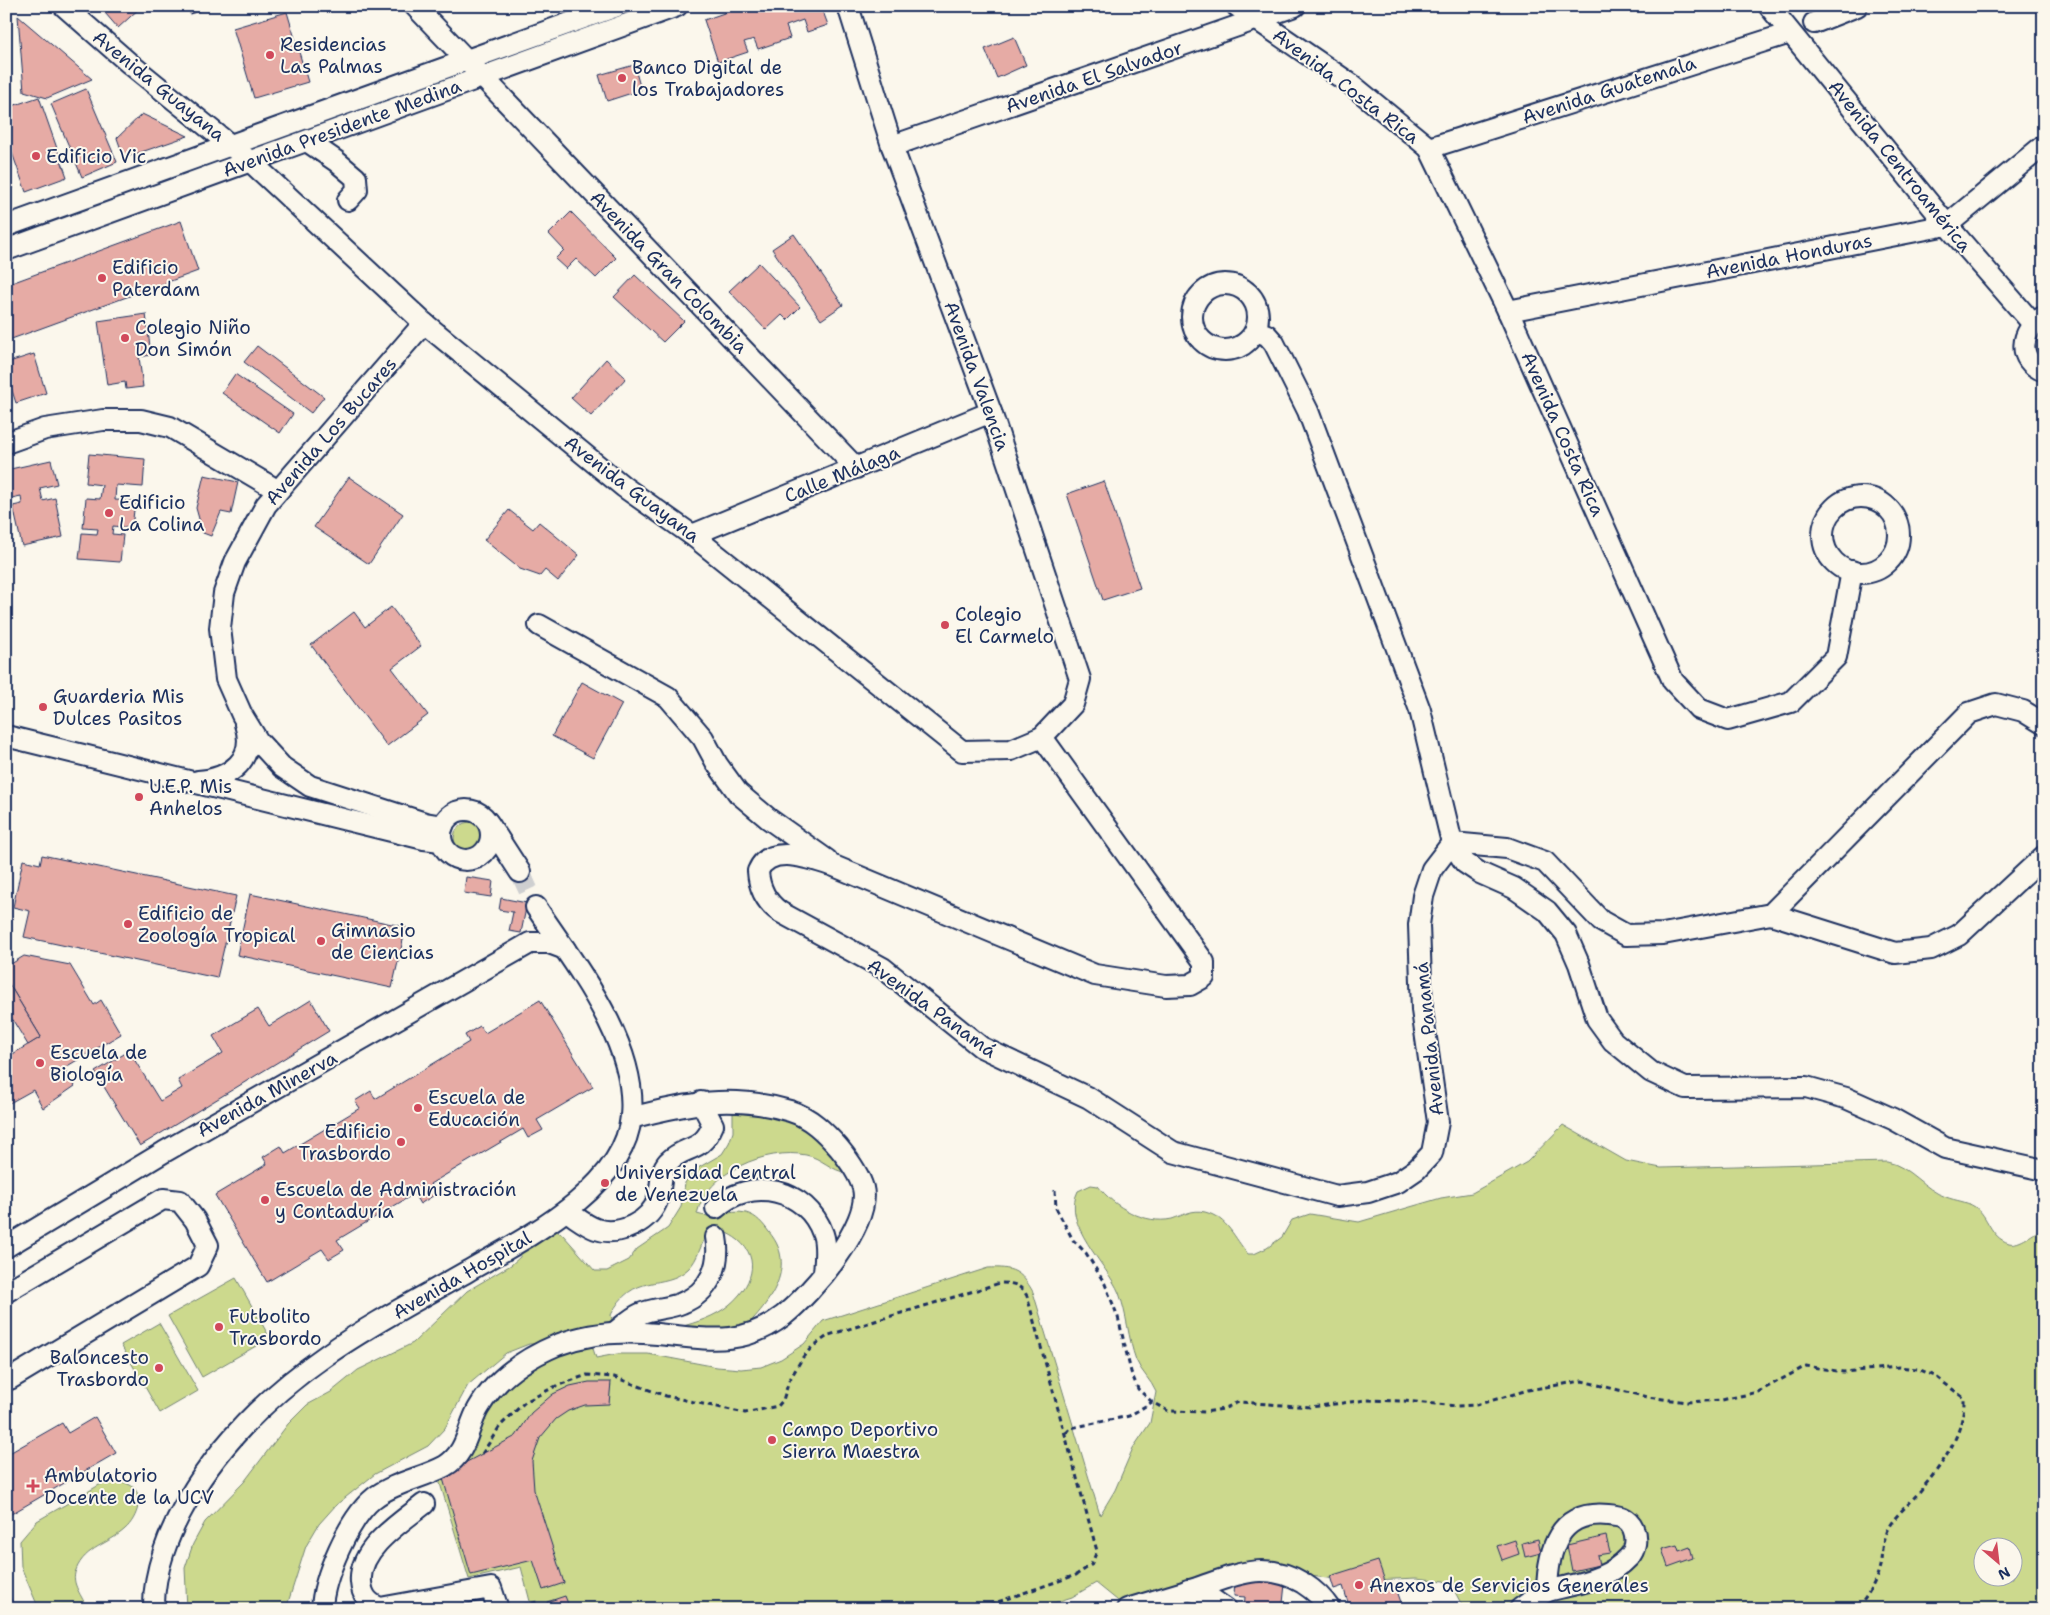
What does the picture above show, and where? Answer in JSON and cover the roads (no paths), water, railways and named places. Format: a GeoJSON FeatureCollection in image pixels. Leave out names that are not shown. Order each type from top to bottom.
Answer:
{"type":"FeatureCollection","features":[{"type":"Feature","properties":{"kind":"street","name":"Avenida Guayana"},"geometry":{"type":"LineString","coordinates":[[64,6],[130,63],[232,145],[424,323],[624,487],[692,535],[962,751],[1011,750],[1042,737]]}},
{"type":"Feature","properties":{"kind":"street"},"geometry":{"type":"LineString","coordinates":[[415,6],[467,60]]}},
{"type":"Feature","properties":{"kind":"street","name":"Avenida Presidente Medina"},"geometry":{"type":"LineString","coordinates":[[6,226],[616,6]]}},
{"type":"Feature","properties":{"kind":"street","name":"Avenida Presidente Medina"},"geometry":{"type":"LineString","coordinates":[[6,250],[677,6]]}},
{"type":"Feature","properties":{"kind":"street","name":"Avenida Valencia"},"geometry":{"type":"LineString","coordinates":[[848,6],[892,146],[991,412],[1080,678],[1073,704],[1042,737]]}},
{"type":"Feature","properties":{"kind":"street","name":"Avenida Costa Rica"},"geometry":{"type":"LineString","coordinates":[[1237,6],[1352,85],[1429,148],[1508,311],[1673,681],[1698,709],[1728,720],[1791,702],[1836,656],[1852,571]]}},
{"type":"Feature","properties":{"kind":"street","name":"Avenida El Salvador"},"geometry":{"type":"LineString","coordinates":[[892,146],[1295,6]]}},
{"type":"Feature","properties":{"kind":"street","name":"Avenida Centroamérica"},"geometry":{"type":"LineString","coordinates":[[1769,6],[1947,224],[2038,320],[2027,331],[2024,349],[2032,365],[2044,371]]}},
{"type":"Feature","properties":{"kind":"street"},"geometry":{"type":"LineString","coordinates":[[1814,23],[1857,6]]}},
{"type":"Feature","properties":{"kind":"street","name":"Avenida Guatemala"},"geometry":{"type":"LineString","coordinates":[[1429,148],[1790,33]]}},
{"type":"Feature","properties":{"kind":"street","name":"Avenida Gran Colombia"},"geometry":{"type":"LineString","coordinates":[[467,60],[481,77],[856,468]]}},
{"type":"Feature","properties":{"kind":"street"},"geometry":{"type":"LineString","coordinates":[[307,141],[336,161],[356,178],[357,190],[348,200]]}},
{"type":"Feature","properties":{"kind":"street","name":"Avenida Honduras"},"geometry":{"type":"LineString","coordinates":[[1508,311],[1947,224],[2044,145]]}},
{"type":"Feature","properties":{"kind":"street","name":"Avenida Los Bucares"},"geometry":{"type":"LineString","coordinates":[[424,323],[277,490],[266,505],[235,562],[224,593],[220,628],[226,679],[242,715],[258,741],[282,767],[310,786],[425,823],[442,833]]}},
{"type":"Feature","properties":{"kind":"street"},"geometry":{"type":"LineString","coordinates":[[1256,330],[1267,335],[1274,343],[1308,412],[1420,710],[1452,843],[1465,863],[1480,873],[1514,888],[1547,911],[1566,934],[1579,964],[1597,1019],[1614,1041],[1651,1072],[1685,1088],[1806,1087],[1846,1098],[1893,1119],[1945,1148],[2044,1170]]}},
{"type":"Feature","properties":{"kind":"street","name":"Calle Málaga"},"geometry":{"type":"LineString","coordinates":[[692,535],[991,412]]}},
{"type":"Feature","properties":{"kind":"street"},"geometry":{"type":"LineString","coordinates":[[6,443],[45,429],[103,420],[141,420],[170,427],[277,490]]}},
{"type":"Feature","properties":{"kind":"street"},"geometry":{"type":"LineString","coordinates":[[539,624],[668,697],[703,738],[717,764],[738,793],[769,819],[814,849],[834,866]]}},
{"type":"Feature","properties":{"kind":"street"},"geometry":{"type":"LineString","coordinates":[[1771,914],[1969,713],[1996,704],[2023,711],[2044,724]]}},
{"type":"Feature","properties":{"kind":"street","name":"Avenida Los Bucares"},"geometry":{"type":"LineString","coordinates":[[191,782],[226,775],[241,763],[247,753],[249,742],[242,715]]}},
{"type":"Feature","properties":{"kind":"street"},"geometry":{"type":"LineString","coordinates":[[6,736],[424,839],[442,833]]}},
{"type":"Feature","properties":{"kind":"street","name":"Avenida Panamá"},"geometry":{"type":"LineString","coordinates":[[1042,737],[1204,962],[1204,977],[1190,984],[1166,986],[1095,976],[834,866],[783,855],[766,860],[760,867],[758,876],[764,894],[773,908],[883,968],[981,1047],[1089,1098],[1173,1152],[1336,1196],[1368,1192],[1398,1182],[1417,1169],[1432,1153],[1438,1122],[1422,1010],[1419,925],[1423,896],[1432,869],[1452,843]]}},
{"type":"Feature","properties":{"kind":"street"},"geometry":{"type":"LineString","coordinates":[[468,810],[481,815],[488,824],[520,872],[499,860],[455,858],[445,849],[442,833],[453,814],[468,810]]}},
{"type":"Feature","properties":{"kind":"street"},"geometry":{"type":"LineString","coordinates":[[472,860],[480,856],[489,846],[492,837],[488,824]]}},
{"type":"Feature","properties":{"kind":"street"},"geometry":{"type":"LineString","coordinates":[[1452,843],[1507,848],[1545,862],[1602,921],[1626,935],[1663,934],[1771,914],[1895,952],[1931,949],[1959,935],[2044,856]]}},
{"type":"Feature","properties":{"kind":"street","name":"Avenida Hospital"},"geometry":{"type":"LineString","coordinates":[[154,1609],[159,1571],[180,1514],[212,1464],[255,1414],[278,1393],[329,1353],[530,1236],[566,1211],[600,1180],[613,1163],[629,1130],[631,1118],[630,1088],[615,1037],[595,997],[536,907],[537,926],[530,943]]}},
{"type":"Feature","properties":{"kind":"street"},"geometry":{"type":"LineString","coordinates":[[530,943],[549,943],[565,949]]}},
{"type":"Feature","properties":{"kind":"street","name":"Avenida Minerva"},"geometry":{"type":"LineString","coordinates":[[6,1247],[164,1152],[530,943]]}},
{"type":"Feature","properties":{"kind":"street"},"geometry":{"type":"LineString","coordinates":[[322,1609],[323,1593],[336,1559],[354,1522],[373,1499],[392,1488],[447,1465],[456,1458],[464,1447],[477,1410],[489,1392],[524,1362],[559,1344],[614,1332],[660,1334],[712,1340],[734,1339],[759,1331],[784,1315],[824,1272],[852,1235],[863,1210],[863,1189],[842,1151],[812,1121],[793,1112],[746,1103],[701,1102],[631,1118]]}},
{"type":"Feature","properties":{"kind":"street"},"geometry":{"type":"LineString","coordinates":[[566,1211],[586,1225],[598,1230],[623,1228],[645,1218],[653,1209],[658,1198],[662,1175],[667,1163],[676,1156],[700,1146],[709,1136],[713,1125],[701,1102]]}},
{"type":"Feature","properties":{"kind":"street"},"geometry":{"type":"LineString","coordinates":[[716,1208],[736,1194],[760,1189],[772,1190],[795,1199],[809,1211],[824,1235],[824,1272]]}},
{"type":"Feature","properties":{"kind":"street"},"geometry":{"type":"LineString","coordinates":[[6,1292],[163,1198],[180,1201],[195,1220],[208,1244],[198,1266],[10,1379],[6,1378]]}},
{"type":"Feature","properties":{"kind":"street"},"geometry":{"type":"LineString","coordinates":[[614,1332],[638,1315],[682,1303],[700,1290],[714,1273],[718,1261],[716,1237]]}},
{"type":"Feature","properties":{"kind":"street"},"geometry":{"type":"LineString","coordinates":[[424,1504],[397,1525],[372,1550],[360,1571],[362,1590],[369,1603],[380,1608],[491,1588],[505,1608]]}},
{"type":"Feature","properties":{"kind":"street"},"geometry":{"type":"LineString","coordinates":[[1520,1609],[1547,1591],[1599,1578],[1620,1566],[1632,1553],[1636,1541],[1630,1522],[1622,1516],[1594,1513],[1578,1518],[1566,1526],[1551,1550],[1547,1591]]}},
{"type":"Feature","properties":{"kind":"street"},"geometry":{"type":"LineString","coordinates":[[1127,1609],[1193,1589],[1227,1576],[1269,1570],[1290,1575],[1312,1588],[1330,1609]]}},
{"type":"Feature","properties":{"kind":"street"},"geometry":{"type":"LineString","coordinates":[[1193,1589],[1206,1594],[1226,1609]]}},
{"type":"Feature","properties":{"kind":"tunnel"},"geometry":{"type":"LineString","coordinates":[[520,872],[536,907]]}},
{"type":"Feature","properties":{"kind":"place","name":"Residencias Las Palmas"},"geometry":{"type":"Point","coordinates":[270,55]}},
{"type":"Feature","properties":{"kind":"place","name":"Banco Digital de los Trabajadores"},"geometry":{"type":"Point","coordinates":[622,78]}},
{"type":"Feature","properties":{"kind":"place","name":"Edificio Vic"},"geometry":{"type":"Point","coordinates":[36,156]}},
{"type":"Feature","properties":{"kind":"place","name":"Edificio Paterdam"},"geometry":{"type":"Point","coordinates":[102,278]}},
{"type":"Feature","properties":{"kind":"place","name":"Colegio Niño Don Simón"},"geometry":{"type":"Point","coordinates":[125,338]}},
{"type":"Feature","properties":{"kind":"place","name":"Edificio La Colina"},"geometry":{"type":"Point","coordinates":[109,513]}},
{"type":"Feature","properties":{"kind":"place","name":"Colegio El Carmelo"},"geometry":{"type":"Point","coordinates":[945,625]}},
{"type":"Feature","properties":{"kind":"place","name":"Guarderia Mis Dulces Pasitos"},"geometry":{"type":"Point","coordinates":[43,707]}},
{"type":"Feature","properties":{"kind":"place","name":"U.E.P. Mis Anhelos"},"geometry":{"type":"Point","coordinates":[139,797]}},
{"type":"Feature","properties":{"kind":"place","name":"Edificio de Zoología Tropical"},"geometry":{"type":"Point","coordinates":[128,924]}},
{"type":"Feature","properties":{"kind":"place","name":"Gimnasio de Ciencias"},"geometry":{"type":"Point","coordinates":[321,941]}},
{"type":"Feature","properties":{"kind":"place","name":"Escuela de Biología"},"geometry":{"type":"Point","coordinates":[40,1063]}},
{"type":"Feature","properties":{"kind":"place","name":"Escuela de Educación"},"geometry":{"type":"Point","coordinates":[418,1108]}},
{"type":"Feature","properties":{"kind":"place","name":"Edificio Trasbordo"},"geometry":{"type":"Point","coordinates":[401,1142]}},
{"type":"Feature","properties":{"kind":"place","name":"Universidad Central de Venezuela"},"geometry":{"type":"Point","coordinates":[605,1183]}},
{"type":"Feature","properties":{"kind":"place","name":"Escuela de Administración y Contaduría"},"geometry":{"type":"Point","coordinates":[265,1200]}},
{"type":"Feature","properties":{"kind":"place","name":"Futbolito Trasbordo"},"geometry":{"type":"Point","coordinates":[219,1327]}},
{"type":"Feature","properties":{"kind":"place","name":"Baloncesto Trasbordo"},"geometry":{"type":"Point","coordinates":[159,1368]}},
{"type":"Feature","properties":{"kind":"place","name":"Campo Deportivo Sierra Maestra"},"geometry":{"type":"Point","coordinates":[772,1440]}},
{"type":"Feature","properties":{"kind":"place","name":"Ambulatorio Docente de la UCV"},"geometry":{"type":"Point","coordinates":[33,1486]}},
{"type":"Feature","properties":{"kind":"place","name":"Anexos de Servicios Generales"},"geometry":{"type":"Point","coordinates":[1359,1585]}}]}
